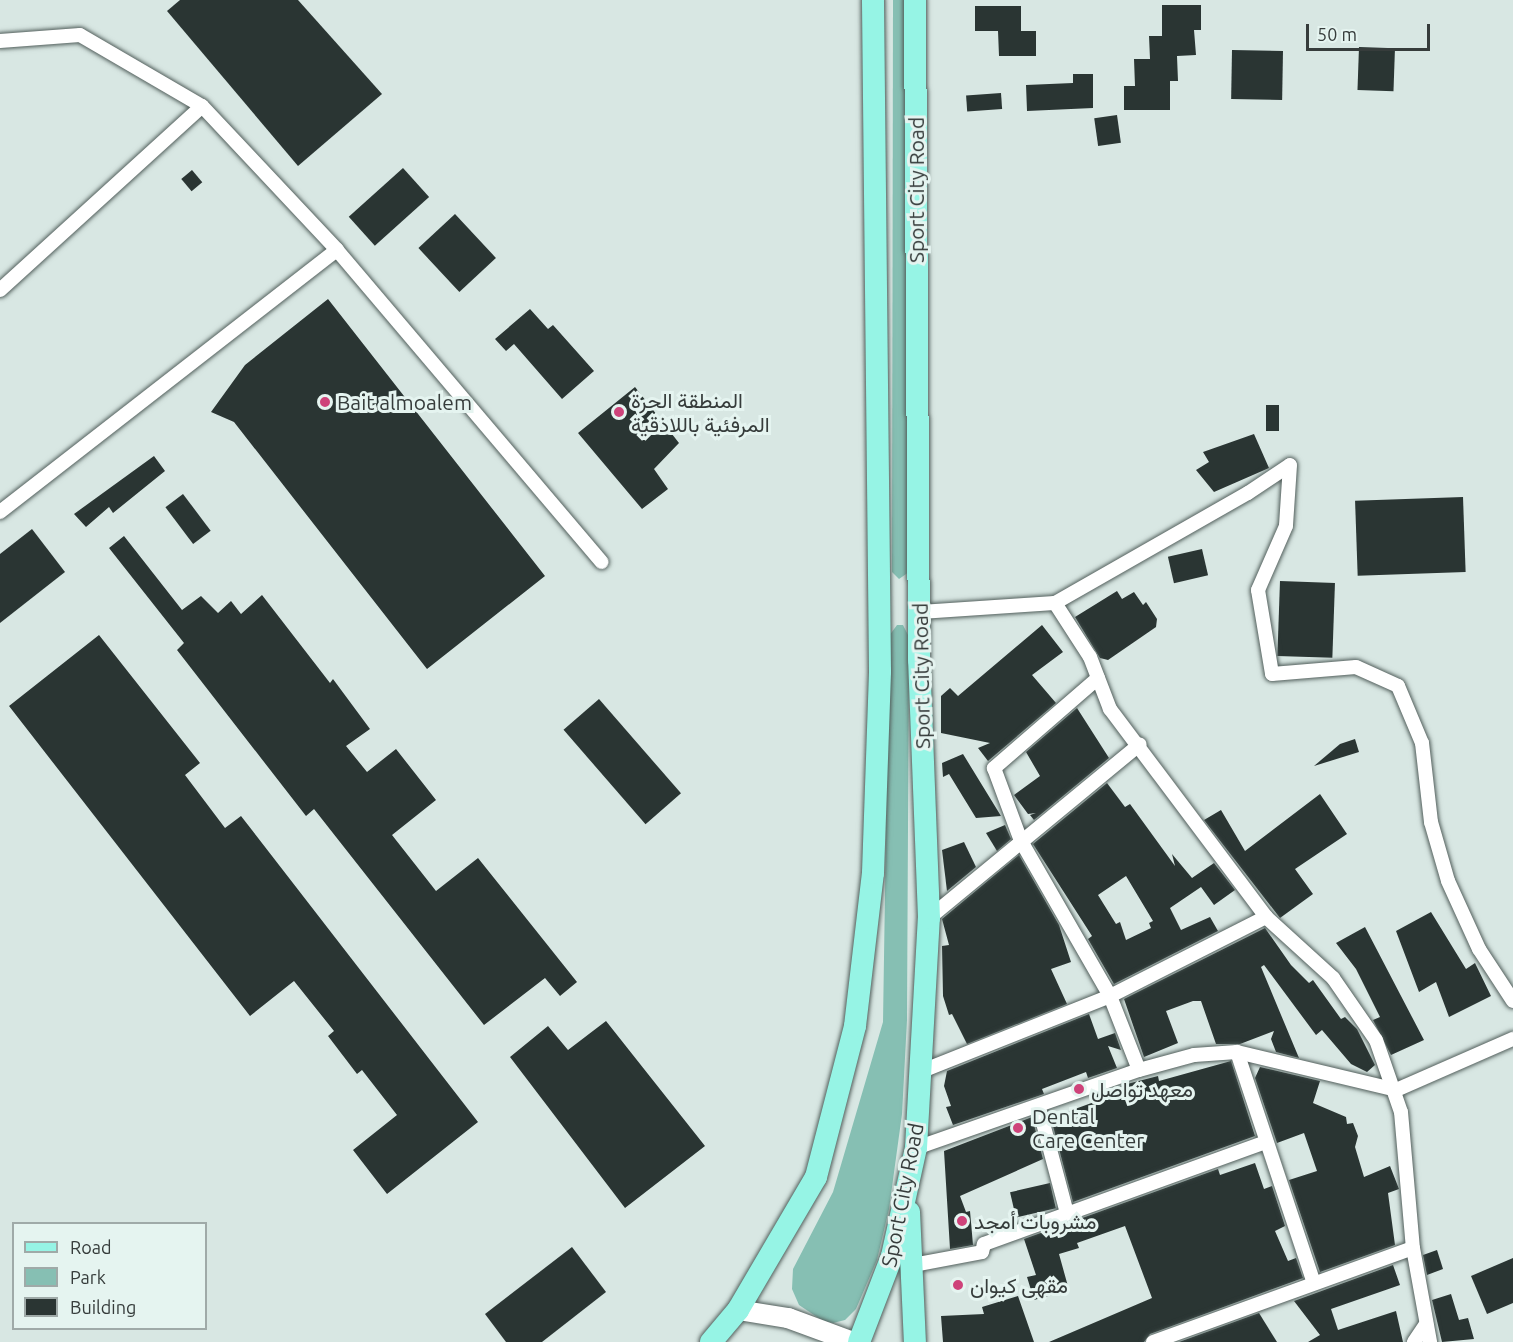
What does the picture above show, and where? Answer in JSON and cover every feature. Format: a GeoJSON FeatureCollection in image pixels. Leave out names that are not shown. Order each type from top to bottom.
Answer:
{"type":"FeatureCollection","features":[{"type":"Feature","properties":{"kind":"main road","name":"Sport City Road"},"geometry":{"type":"LineString","coordinates":[[711,1342],[738,1311],[816,1177],[855,1026],[873,873],[880,671],[873,0]]}},
{"type":"Feature","properties":{"kind":"main road","name":"Sport City Road"},"geometry":{"type":"LineString","coordinates":[[859,1342],[892,1256],[916,1148],[929,918],[920,612],[915,0]]}},
{"type":"Feature","properties":{"kind":"main road"},"geometry":{"type":"LineString","coordinates":[[908,1185],[915,1342]]}},
{"type":"Feature","properties":{"kind":"main road"},"geometry":{"type":"LineString","coordinates":[[738,1311],[788,1318],[853,1342]]}},
{"type":"Feature","properties":{"kind":"street"},"geometry":{"type":"LineString","coordinates":[[0,41],[80,34],[202,106],[337,250],[602,562]]}},
{"type":"Feature","properties":{"kind":"street"},"geometry":{"type":"LineString","coordinates":[[0,290],[202,106]]}},
{"type":"Feature","properties":{"kind":"street"},"geometry":{"type":"LineString","coordinates":[[0,512],[337,250]]}},
{"type":"Feature","properties":{"kind":"street"},"geometry":{"type":"LineString","coordinates":[[920,612],[1054,603],[1248,493],[1290,465],[1286,526],[1258,590],[1272,674],[1356,667],[1398,686],[1422,743],[1431,822],[1448,881],[1479,949],[1513,1001]]}},
{"type":"Feature","properties":{"kind":"street"},"geometry":{"type":"LineString","coordinates":[[1054,603],[1090,657],[1110,709],[1140,744],[1266,917],[1349,997],[1376,1040],[1396,1090],[1404,1133],[1413,1248],[1430,1342]]}},
{"type":"Feature","properties":{"kind":"street"},"geometry":{"type":"LineString","coordinates":[[1098,678],[994,768],[1021,841],[1110,996],[1139,1070]]}},
{"type":"Feature","properties":{"kind":"street"},"geometry":{"type":"LineString","coordinates":[[929,918],[1140,744]]}},
{"type":"Feature","properties":{"kind":"street"},"geometry":{"type":"LineString","coordinates":[[922,1071],[1110,996],[1266,917]]}},
{"type":"Feature","properties":{"kind":"street"},"geometry":{"type":"LineString","coordinates":[[916,1148],[1039,1108],[1139,1070],[1194,1055],[1237,1052],[1396,1090],[1513,1038]]}},
{"type":"Feature","properties":{"kind":"street"},"geometry":{"type":"LineString","coordinates":[[1237,1052],[1313,1281]]}},
{"type":"Feature","properties":{"kind":"street"},"geometry":{"type":"LineString","coordinates":[[1039,1108],[1067,1213]]}},
{"type":"Feature","properties":{"kind":"street"},"geometry":{"type":"LineString","coordinates":[[913,1265],[982,1252],[984,1244],[1266,1142]]}},
{"type":"Feature","properties":{"kind":"street"},"geometry":{"type":"LineString","coordinates":[[1154,1342],[1313,1281],[1413,1248]]}},
{"type":"Feature","properties":{"kind":"street"},"geometry":{"type":"LineString","coordinates":[[1414,1342],[1426,1324]]}},
{"type":"Feature","properties":{"kind":"green space"},"geometry":{"type":"Polygon","coordinates":[[[893,0],[907,0],[909,572],[899,579],[892,572],[893,0]]]}},
{"type":"Feature","properties":{"kind":"green space"},"geometry":{"type":"Polygon","coordinates":[[[897,625],[903,625],[909,637],[907,1020],[902,1114],[889,1209],[877,1260],[856,1309],[845,1320],[833,1323],[823,1321],[799,1305],[792,1289],[793,1269],[833,1192],[883,1022],[889,636],[897,625]]]}},
{"type":"Feature","properties":{"kind":"building"},"geometry":{"type":"Polygon","coordinates":[[[180,0],[298,0],[382,94],[298,166],[167,11],[180,0]]]}},
{"type":"Feature","properties":{"kind":"building"},"geometry":{"type":"Polygon","coordinates":[[[1162,5],[1201,5],[1201,30],[1194,30],[1196,55],[1177,56],[1178,81],[1170,81],[1170,110],[1124,110],[1124,86],[1135,86],[1134,59],[1150,59],[1149,36],[1162,36],[1162,5]]]}},
{"type":"Feature","properties":{"kind":"building"},"geometry":{"type":"Polygon","coordinates":[[[975,6],[1021,6],[1021,31],[1036,31],[1036,56],[999,56],[998,31],[975,31],[975,6]]]}},
{"type":"Feature","properties":{"kind":"building"},"geometry":{"type":"Polygon","coordinates":[[[1359,47],[1395,48],[1393,91],[1357,90],[1359,47]]]}},
{"type":"Feature","properties":{"kind":"building"},"geometry":{"type":"Polygon","coordinates":[[[1232,50],[1283,51],[1282,100],[1231,99],[1232,50]]]}},
{"type":"Feature","properties":{"kind":"building"},"geometry":{"type":"Polygon","coordinates":[[[1073,74],[1093,74],[1093,108],[1027,111],[1026,85],[1073,83],[1073,74]]]}},
{"type":"Feature","properties":{"kind":"building"},"geometry":{"type":"Polygon","coordinates":[[[1001,93],[1002,109],[967,111],[966,95],[1001,93]]]}},
{"type":"Feature","properties":{"kind":"building"},"geometry":{"type":"Polygon","coordinates":[[[1117,115],[1121,143],[1098,146],[1094,118],[1117,115]]]}},
{"type":"Feature","properties":{"kind":"building"},"geometry":{"type":"Polygon","coordinates":[[[403,168],[429,197],[375,246],[349,217],[403,168]]]}},
{"type":"Feature","properties":{"kind":"building"},"geometry":{"type":"Polygon","coordinates":[[[192,170],[202,182],[192,191],[181,179],[192,170]]]}},
{"type":"Feature","properties":{"kind":"building"},"geometry":{"type":"Polygon","coordinates":[[[455,214],[496,258],[459,292],[418,248],[455,214]]]}},
{"type":"Feature","properties":{"kind":"building"},"geometry":{"type":"Polygon","coordinates":[[[328,299],[545,576],[427,669],[234,422],[211,412],[245,365],[328,299]]]}},
{"type":"Feature","properties":{"kind":"building"},"geometry":{"type":"Polygon","coordinates":[[[530,309],[548,329],[553,325],[594,371],[562,399],[514,344],[506,351],[495,339],[530,309]]]}},
{"type":"Feature","properties":{"kind":"building"},"geometry":{"type":"Polygon","coordinates":[[[635,387],[679,443],[654,469],[668,489],[642,509],[578,433],[635,387]]]}},
{"type":"Feature","properties":{"kind":"building"},"geometry":{"type":"Polygon","coordinates":[[[1266,405],[1279,405],[1279,431],[1266,431],[1266,405]]]}},
{"type":"Feature","properties":{"kind":"building"},"geometry":{"type":"Polygon","coordinates":[[[1254,434],[1269,468],[1214,492],[1196,470],[1209,462],[1203,452],[1254,434]]]}},
{"type":"Feature","properties":{"kind":"building"},"geometry":{"type":"Polygon","coordinates":[[[154,456],[165,471],[113,513],[109,507],[86,527],[74,514],[154,456]]]}},
{"type":"Feature","properties":{"kind":"building"},"geometry":{"type":"Polygon","coordinates":[[[183,494],[211,531],[193,544],[165,507],[183,494]]]}},
{"type":"Feature","properties":{"kind":"building"},"geometry":{"type":"Polygon","coordinates":[[[1463,497],[1466,572],[1358,576],[1355,501],[1463,497]]]}},
{"type":"Feature","properties":{"kind":"building"},"geometry":{"type":"Polygon","coordinates":[[[32,529],[65,572],[0,623],[0,554],[32,529]]]}},
{"type":"Feature","properties":{"kind":"building"},"geometry":{"type":"Polygon","coordinates":[[[124,536],[182,610],[201,596],[218,613],[231,601],[241,614],[262,595],[330,683],[333,679],[370,729],[346,746],[367,772],[396,749],[436,800],[392,835],[436,891],[478,858],[577,982],[560,996],[545,978],[484,1025],[314,809],[306,816],[177,650],[184,643],[109,548],[124,536]]]}},
{"type":"Feature","properties":{"kind":"building"},"geometry":{"type":"Polygon","coordinates":[[[1202,549],[1208,575],[1174,583],[1168,557],[1202,549]]]}},
{"type":"Feature","properties":{"kind":"building"},"geometry":{"type":"Polygon","coordinates":[[[1280,581],[1335,583],[1332,658],[1277,656],[1280,581]]]}},
{"type":"Feature","properties":{"kind":"building"},"geometry":{"type":"Polygon","coordinates":[[[1117,591],[1122,599],[1134,592],[1143,605],[1146,602],[1157,619],[1156,627],[1108,660],[1100,658],[1075,617],[1117,591]]]}},
{"type":"Feature","properties":{"kind":"building"},"geometry":{"type":"Polygon","coordinates":[[[1042,625],[1063,652],[1032,675],[1056,703],[988,761],[978,748],[990,743],[941,733],[941,696],[950,688],[958,696],[1042,625]]]}},
{"type":"Feature","properties":{"kind":"building"},"geometry":{"type":"Polygon","coordinates":[[[99,635],[200,763],[185,775],[225,828],[241,816],[478,1122],[387,1194],[353,1150],[397,1115],[362,1070],[357,1074],[328,1036],[334,1031],[294,981],[250,1016],[9,706],[99,635]]]}},
{"type":"Feature","properties":{"kind":"building"},"geometry":{"type":"Polygon","coordinates":[[[599,699],[681,793],[646,824],[564,730],[599,699]]]}},
{"type":"Feature","properties":{"kind":"building"},"geometry":{"type":"Polygon","coordinates":[[[1077,708],[1109,758],[1034,820],[1030,815],[1036,813],[1028,814],[1014,795],[1040,776],[1026,752],[1077,708]]]}},
{"type":"Feature","properties":{"kind":"building"},"geometry":{"type":"Polygon","coordinates":[[[1355,739],[1359,752],[1314,766],[1340,744],[1355,739]]]}},
{"type":"Feature","properties":{"kind":"building"},"geometry":{"type":"Polygon","coordinates":[[[963,754],[1001,816],[976,818],[949,774],[943,777],[942,763],[963,754]]]}},
{"type":"Feature","properties":{"kind":"building"},"geometry":{"type":"Polygon","coordinates":[[[1107,783],[1125,807],[1130,804],[1175,866],[1172,854],[1192,878],[1214,863],[1235,890],[1214,905],[1201,887],[1170,908],[1181,930],[1210,917],[1218,931],[1114,984],[1088,939],[1092,936],[1033,844],[1107,783]],[[1126,876],[1098,895],[1116,924],[1120,922],[1126,940],[1151,928],[1149,923],[1153,921],[1126,876]]]}},
{"type":"Feature","properties":{"kind":"building"},"geometry":{"type":"Polygon","coordinates":[[[1320,794],[1347,834],[1295,869],[1313,894],[1280,918],[1204,820],[1221,810],[1245,851],[1320,794]]]}},
{"type":"Feature","properties":{"kind":"building"},"geometry":{"type":"Polygon","coordinates":[[[1005,825],[1011,839],[997,851],[986,833],[1005,825]]]}},
{"type":"Feature","properties":{"kind":"building"},"geometry":{"type":"Polygon","coordinates":[[[964,842],[976,867],[947,891],[942,850],[964,842]]]}},
{"type":"Feature","properties":{"kind":"building"},"geometry":{"type":"Polygon","coordinates":[[[1019,855],[1059,925],[1071,962],[1051,969],[1067,1004],[967,1044],[952,1014],[949,1015],[943,996],[942,946],[949,945],[942,919],[1019,855]]]}},
{"type":"Feature","properties":{"kind":"building"},"geometry":{"type":"Polygon","coordinates":[[[1431,912],[1466,969],[1475,963],[1491,996],[1449,1017],[1436,982],[1419,992],[1396,931],[1431,912]]]}},
{"type":"Feature","properties":{"kind":"building"},"geometry":{"type":"Polygon","coordinates":[[[1365,927],[1424,1040],[1391,1055],[1373,1020],[1380,1017],[1356,969],[1336,943],[1365,927]]]}},
{"type":"Feature","properties":{"kind":"building"},"geometry":{"type":"Polygon","coordinates":[[[1265,928],[1291,965],[1309,983],[1313,980],[1341,1019],[1345,1017],[1357,1029],[1375,1065],[1367,1072],[1351,1064],[1322,1030],[1316,1035],[1264,965],[1261,967],[1299,1058],[1276,1052],[1271,1039],[1274,1031],[1240,1044],[1216,1044],[1201,1001],[1193,1001],[1166,1011],[1178,1043],[1144,1057],[1124,999],[1265,928]]]}},
{"type":"Feature","properties":{"kind":"building"},"geometry":{"type":"Polygon","coordinates":[[[1089,1014],[1098,1039],[1115,1033],[1121,1050],[1108,1046],[1117,1068],[1088,1078],[1086,1072],[1042,1089],[1044,1094],[953,1125],[946,1107],[951,1106],[944,1086],[947,1071],[1089,1014]]]}},
{"type":"Feature","properties":{"kind":"building"},"geometry":{"type":"Polygon","coordinates":[[[606,1021],[705,1146],[625,1208],[510,1057],[548,1026],[568,1050],[606,1021]]]}},
{"type":"Feature","properties":{"kind":"building"},"geometry":{"type":"Polygon","coordinates":[[[1231,1061],[1255,1136],[1073,1202],[1049,1111],[1053,1117],[1097,1101],[1094,1095],[1123,1085],[1158,1076],[1159,1081],[1231,1061]]]}},
{"type":"Feature","properties":{"kind":"building"},"geometry":{"type":"Polygon","coordinates":[[[1260,1067],[1320,1081],[1313,1103],[1346,1117],[1347,1124],[1353,1123],[1358,1136],[1355,1147],[1364,1177],[1390,1166],[1399,1189],[1388,1193],[1395,1245],[1320,1272],[1289,1180],[1317,1171],[1304,1133],[1277,1143],[1255,1078],[1260,1067]]]}},
{"type":"Feature","properties":{"kind":"building"},"geometry":{"type":"Polygon","coordinates":[[[1032,1117],[1043,1159],[960,1196],[966,1212],[970,1211],[973,1245],[950,1249],[944,1151],[1032,1117]]]}},
{"type":"Feature","properties":{"kind":"building"},"geometry":{"type":"Polygon","coordinates":[[[1255,1163],[1264,1189],[1272,1186],[1285,1226],[1275,1231],[1288,1261],[1296,1258],[1303,1278],[1150,1334],[1144,1342],[1049,1342],[1152,1298],[1125,1226],[1077,1243],[1079,1248],[1059,1254],[1069,1290],[1034,1300],[1027,1277],[1036,1275],[1024,1239],[1218,1169],[1220,1175],[1255,1163]]]}},
{"type":"Feature","properties":{"kind":"building"},"geometry":{"type":"Polygon","coordinates":[[[1050,1183],[1056,1208],[1016,1218],[1010,1192],[1050,1183]]]}},
{"type":"Feature","properties":{"kind":"building"},"geometry":{"type":"Polygon","coordinates":[[[572,1247],[606,1292],[542,1342],[506,1342],[485,1314],[572,1247]]]}},
{"type":"Feature","properties":{"kind":"building"},"geometry":{"type":"Polygon","coordinates":[[[1437,1250],[1443,1269],[1427,1275],[1423,1255],[1437,1250]]]}},
{"type":"Feature","properties":{"kind":"building"},"geometry":{"type":"Polygon","coordinates":[[[1513,1258],[1513,1303],[1487,1314],[1471,1276],[1513,1258]]]}},
{"type":"Feature","properties":{"kind":"building"},"geometry":{"type":"Polygon","coordinates":[[[1393,1265],[1400,1285],[1331,1309],[1338,1330],[1396,1311],[1403,1342],[1308,1342],[1320,1335],[1294,1301],[1393,1265]]]}},
{"type":"Feature","properties":{"kind":"building"},"geometry":{"type":"Polygon","coordinates":[[[1451,1294],[1459,1320],[1468,1318],[1474,1339],[1442,1342],[1432,1300],[1451,1294]]]}},
{"type":"Feature","properties":{"kind":"building"},"geometry":{"type":"Polygon","coordinates":[[[1018,1296],[1034,1342],[943,1342],[941,1316],[984,1314],[982,1307],[1018,1296]]]}},
{"type":"Feature","properties":{"kind":"building"},"geometry":{"type":"Polygon","coordinates":[[[1259,1313],[1277,1342],[1179,1342],[1259,1313]]]}},
{"type":"Feature","properties":{"kind":"place","name":"Bait almoalem"},"geometry":{"type":"Point","coordinates":[325,402]}},
{"type":"Feature","properties":{"kind":"place","name":"المنطقة الحرة المرفئية باللاذقية"},"geometry":{"type":"Point","coordinates":[619,412]}},
{"type":"Feature","properties":{"kind":"place","name":"معهد تواصل"},"geometry":{"type":"Point","coordinates":[1079,1089]}},
{"type":"Feature","properties":{"kind":"place","name":"Dental Care Center"},"geometry":{"type":"Point","coordinates":[1018,1128]}},
{"type":"Feature","properties":{"kind":"place","name":"مشروبات أمجد"},"geometry":{"type":"Point","coordinates":[962,1221]}},
{"type":"Feature","properties":{"kind":"place","name":"مقهى كيوان"},"geometry":{"type":"Point","coordinates":[958,1285]}}]}
